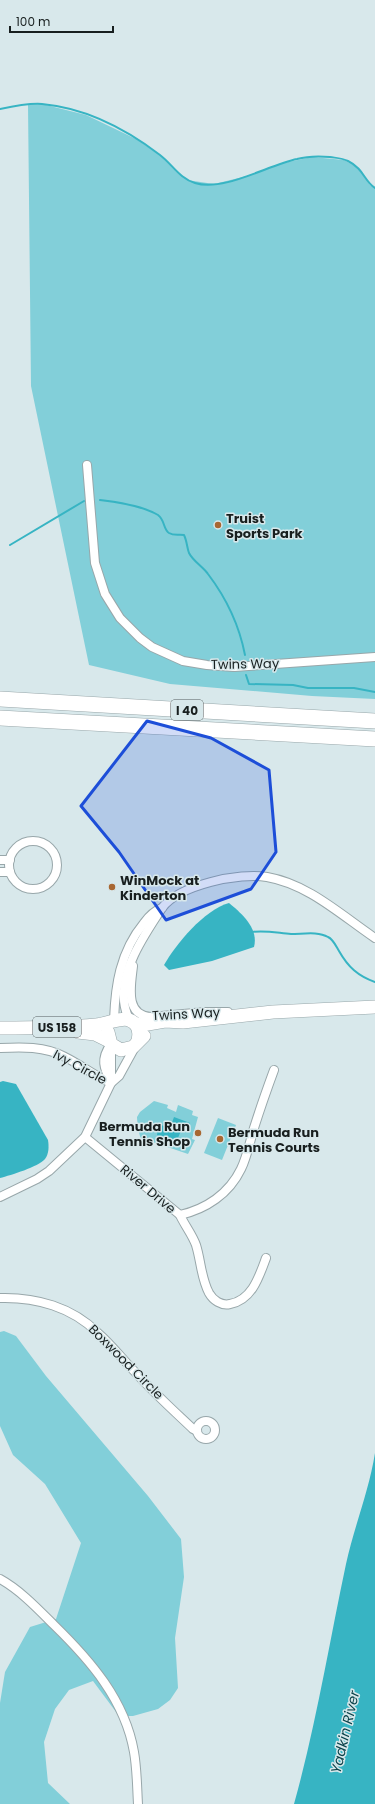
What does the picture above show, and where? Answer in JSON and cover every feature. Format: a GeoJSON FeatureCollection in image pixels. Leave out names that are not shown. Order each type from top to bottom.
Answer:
{"type":"FeatureCollection","features":[{"type":"Feature","properties":{"kind":"highway","name":"I 40"},"geometry":{"type":"LineString","coordinates":[[0,699],[375,721]]}},
{"type":"Feature","properties":{"kind":"highway","name":"I 40"},"geometry":{"type":"LineString","coordinates":[[0,718],[375,739]]}},
{"type":"Feature","properties":{"kind":"main road"},"geometry":{"type":"LineString","coordinates":[[183,1022],[166,1021],[142,1025],[120,1019],[114,1022],[109,1029],[110,1042],[121,1050],[129,1049],[153,1030],[183,1022],[304,1009],[375,1007]]}},
{"type":"Feature","properties":{"kind":"main road","name":"US 158"},"geometry":{"type":"LineString","coordinates":[[0,1028],[76,1026],[114,1022]]}},
{"type":"Feature","properties":{"kind":"main road"},"geometry":{"type":"LineString","coordinates":[[132,1022],[139,1032],[137,1042]]}},
{"type":"Feature","properties":{"kind":"main road","name":"US 158"},"geometry":{"type":"LineString","coordinates":[[0,1035],[88,1032],[110,1042]]}},
{"type":"Feature","properties":{"kind":"street","name":"Twins Way"},"geometry":{"type":"LineString","coordinates":[[87,465],[95,563],[106,594],[120,618],[140,638],[152,647],[183,661],[207,666],[234,667],[375,657]]}},
{"type":"Feature","properties":{"kind":"street"},"geometry":{"type":"LineString","coordinates":[[36,841],[44,843],[51,849],[56,856],[58,864],[56,873],[52,880],[45,886],[37,889],[28,889],[20,885],[14,879],[10,872],[10,860],[13,852],[19,846],[27,842],[36,841]]}},
{"type":"Feature","properties":{"kind":"street"},"geometry":{"type":"LineString","coordinates":[[0,860],[10,860]]}},
{"type":"Feature","properties":{"kind":"street"},"geometry":{"type":"LineString","coordinates":[[0,872],[10,872]]}},
{"type":"Feature","properties":{"kind":"street","name":"Twins Way"},"geometry":{"type":"LineString","coordinates":[[132,1022],[125,1006],[125,985],[128,967],[144,935],[162,908],[173,899],[199,886],[233,876],[266,877],[293,885],[313,895],[375,938]]}},
{"type":"Feature","properties":{"kind":"street","name":"Twins Way"},"geometry":{"type":"LineString","coordinates":[[114,1022],[118,975],[126,950],[146,920],[156,910],[162,908]]}},
{"type":"Feature","properties":{"kind":"street","name":"Twins Way"},"geometry":{"type":"LineString","coordinates":[[135,953],[130,996],[134,1008],[142,1015],[151,1017],[205,1012],[273,1012]]}},
{"type":"Feature","properties":{"kind":"street"},"geometry":{"type":"LineString","coordinates":[[110,1042],[111,1084]]}},
{"type":"Feature","properties":{"kind":"street"},"geometry":{"type":"LineString","coordinates":[[0,1197],[37,1180],[49,1171],[85,1137],[111,1084],[119,1076],[137,1042]]}},
{"type":"Feature","properties":{"kind":"street","name":"Ivy Circle"},"geometry":{"type":"LineString","coordinates":[[0,1048],[19,1047],[47,1050],[64,1056],[111,1084]]}},
{"type":"Feature","properties":{"kind":"street","name":"River Drive"},"geometry":{"type":"LineString","coordinates":[[85,1137],[180,1215],[205,1207],[231,1186],[241,1168],[274,1070]]}},
{"type":"Feature","properties":{"kind":"street"},"geometry":{"type":"LineString","coordinates":[[180,1215],[196,1245],[207,1288],[211,1296],[219,1302],[228,1305],[247,1296],[260,1275],[266,1258]]}},
{"type":"Feature","properties":{"kind":"street","name":"Boxwood Circle"},"geometry":{"type":"LineString","coordinates":[[0,1298],[21,1298],[48,1304],[69,1312],[85,1322],[98,1332],[139,1376],[193,1429],[197,1431]]}},
{"type":"Feature","properties":{"kind":"street"},"geometry":{"type":"LineString","coordinates":[[0,1580],[37,1608],[94,1668],[109,1689],[124,1719],[132,1743],[136,1770],[138,1804]]}},
{"type":"Feature","properties":{"kind":"highlighted area"},"geometry":{"type":"Polygon","coordinates":[[[147,721],[211,738],[269,770],[276,852],[251,889],[166,920],[119,852],[81,806],[147,721]]]}},
{"type":"Feature","properties":{"kind":"shaded area","name":"Truist Sports Park"},"geometry":{"type":"Polygon","coordinates":[[[42,104],[86,115],[136,139],[161,156],[187,180],[214,184],[247,176],[279,164],[312,157],[344,160],[360,169],[370,185],[375,187],[375,699],[312,696],[170,684],[89,665],[31,386],[28,105],[42,104]]]}},
{"type":"Feature","properties":{"kind":"shaded area"},"geometry":{"type":"Polygon","coordinates":[[[154,1101],[168,1105],[167,1108],[176,1112],[178,1105],[193,1111],[192,1115],[198,1117],[192,1139],[195,1140],[188,1154],[140,1137],[137,1117],[140,1112],[154,1101]]]}},
{"type":"Feature","properties":{"kind":"shaded area","name":"Bermuda Run Tennis Courts"},"geometry":{"type":"Polygon","coordinates":[[[218,1118],[236,1125],[222,1160],[204,1153],[218,1118]]]}},
{"type":"Feature","properties":{"kind":"shaded area"},"geometry":{"type":"Polygon","coordinates":[[[4,1331],[16,1336],[46,1376],[148,1496],[181,1539],[184,1577],[175,1638],[178,1688],[170,1700],[158,1709],[133,1716],[119,1716],[93,1681],[69,1690],[55,1709],[44,1742],[48,1783],[70,1804],[0,1804],[0,1703],[5,1672],[30,1627],[56,1619],[81,1543],[45,1484],[13,1455],[0,1426],[0,1332],[4,1331]]]}},
{"type":"Feature","properties":{"kind":"water"},"geometry":{"type":"Polygon","coordinates":[[[229,903],[244,916],[251,927],[255,940],[254,947],[212,961],[169,970],[164,965],[183,938],[210,913],[229,903]]]}},
{"type":"Feature","properties":{"kind":"water"},"geometry":{"type":"Polygon","coordinates":[[[3,1081],[16,1084],[48,1140],[49,1147],[46,1157],[42,1162],[0,1178],[0,1082],[3,1081]]]}},
{"type":"Feature","properties":{"kind":"water"},"geometry":{"type":"Polygon","coordinates":[[[174,1117],[190,1123],[188,1130],[182,1128],[176,1143],[157,1135],[158,1129],[161,1125],[170,1128],[174,1117]]]}},
{"type":"Feature","properties":{"kind":"water","name":"Yadkin River"},"geometry":{"type":"Polygon","coordinates":[[[375,1453],[375,1804],[294,1804],[316,1714],[346,1564],[369,1481],[375,1453]]]}},
{"type":"Feature","properties":{"kind":"waterway"},"geometry":{"type":"LineString","coordinates":[[0,109],[26,104],[42,104],[58,106],[90,115],[119,128],[147,146],[160,155],[180,175],[195,183],[207,185],[219,184],[246,177],[285,162],[322,156],[344,159],[353,164],[375,188]]}},
{"type":"Feature","properties":{"kind":"waterway"},"geometry":{"type":"LineString","coordinates":[[100,500],[145,509],[158,515],[169,533],[184,535],[188,551],[191,556],[208,574],[226,602],[236,622],[245,655]]}},
{"type":"Feature","properties":{"kind":"waterway"},"geometry":{"type":"LineString","coordinates":[[10,545],[84,501]]}},
{"type":"Feature","properties":{"kind":"waterway"},"geometry":{"type":"LineString","coordinates":[[246,675],[249,684],[293,685],[308,688],[354,688],[375,692]]}},
{"type":"Feature","properties":{"kind":"waterway"},"geometry":{"type":"LineString","coordinates":[[252,932],[267,931],[291,934],[315,933],[324,935],[333,941],[342,957],[354,970],[363,977],[375,982]]}},
{"type":"Feature","properties":{"kind":"place","name":"Truist Sports Park"},"geometry":{"type":"Point","coordinates":[218,525]}},
{"type":"Feature","properties":{"kind":"place","name":"WinMock at Kinderton"},"geometry":{"type":"Point","coordinates":[112,887]}},
{"type":"Feature","properties":{"kind":"place","name":"Bermuda Run Tennis Shop"},"geometry":{"type":"Point","coordinates":[198,1133]}},
{"type":"Feature","properties":{"kind":"place","name":"Bermuda Run Tennis Courts"},"geometry":{"type":"Point","coordinates":[220,1139]}}]}
